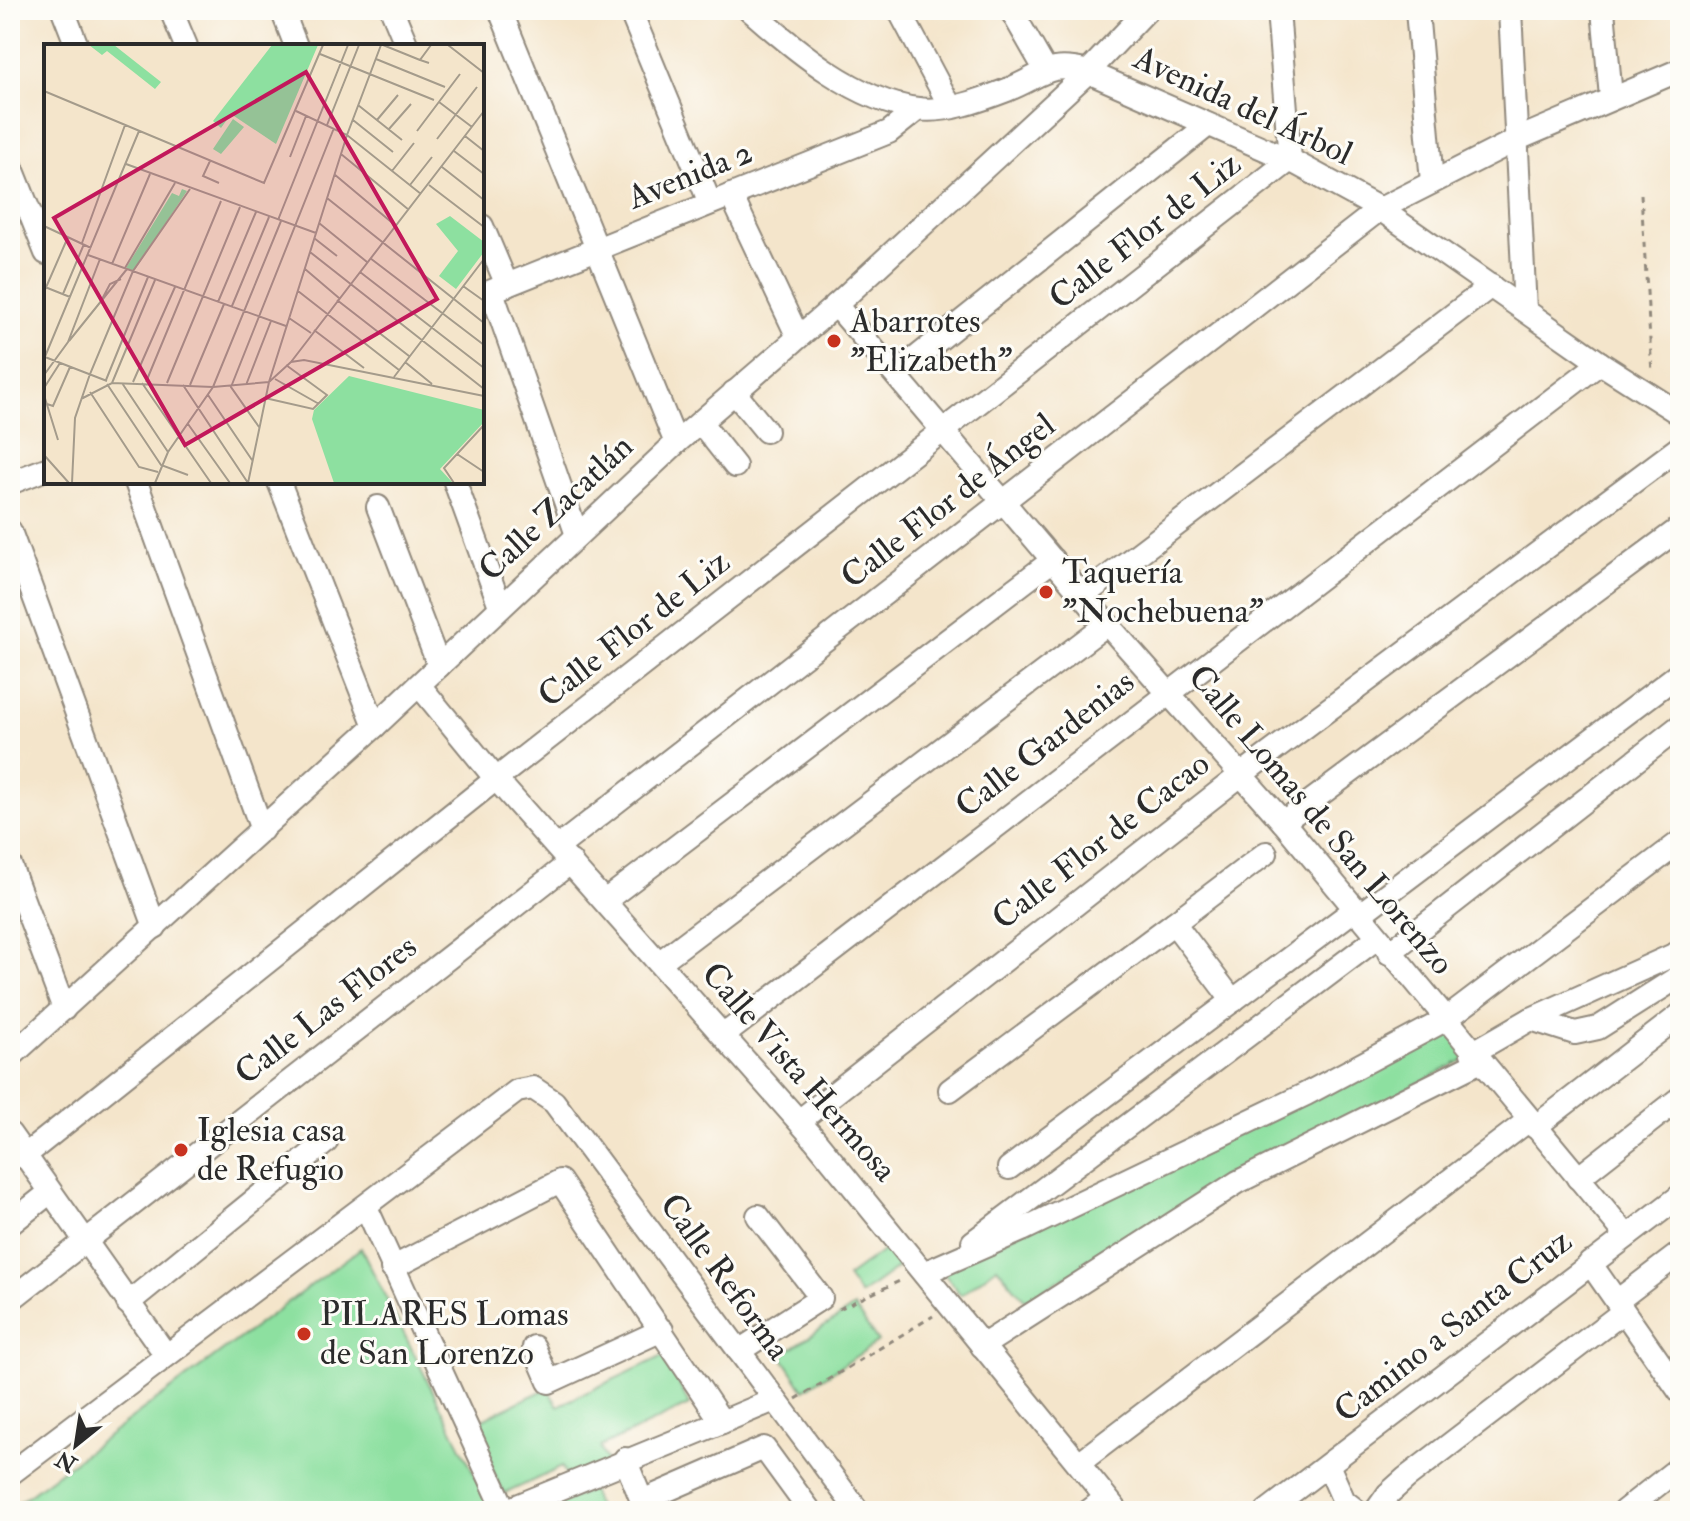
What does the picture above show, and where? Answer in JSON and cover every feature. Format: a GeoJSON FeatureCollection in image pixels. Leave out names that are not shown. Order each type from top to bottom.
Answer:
{"type":"FeatureCollection","features":[{"type":"Feature","properties":{"kind":"street"},"geometry":{"type":"LineString","coordinates":[[63,10],[76,44]]}},
{"type":"Feature","properties":{"kind":"street"},"geometry":{"type":"LineString","coordinates":[[171,10],[185,44]]}},
{"type":"Feature","properties":{"kind":"street"},"geometry":{"type":"LineString","coordinates":[[282,10],[295,44]]}},
{"type":"Feature","properties":{"kind":"street"},"geometry":{"type":"LineString","coordinates":[[392,10],[406,44]]}},
{"type":"Feature","properties":{"kind":"street"},"geometry":{"type":"LineString","coordinates":[[500,10],[676,443]]}},
{"type":"Feature","properties":{"kind":"street"},"geometry":{"type":"LineString","coordinates":[[630,10],[710,203]]}},
{"type":"Feature","properties":{"kind":"street","name":"Avenida del Árbol"},"geometry":{"type":"LineString","coordinates":[[750,10],[798,52],[844,82],[918,109],[950,106],[1011,89],[1046,71],[1064,66],[1088,72],[1290,160],[1380,209],[1600,363],[1680,414]]}},
{"type":"Feature","properties":{"kind":"street"},"geometry":{"type":"LineString","coordinates":[[899,10],[950,106]]}},
{"type":"Feature","properties":{"kind":"street"},"geometry":{"type":"LineString","coordinates":[[1011,10],[1046,71]]}},
{"type":"Feature","properties":{"kind":"street","name":"Calle Zacatlán"},"geometry":{"type":"LineString","coordinates":[[10,1057],[375,726],[676,443],[797,335],[836,305],[1088,72],[1147,10]]}},
{"type":"Feature","properties":{"kind":"street"},"geometry":{"type":"LineString","coordinates":[[1278,10],[1290,160]]}},
{"type":"Feature","properties":{"kind":"street"},"geometry":{"type":"LineString","coordinates":[[1417,10],[1432,182]]}},
{"type":"Feature","properties":{"kind":"street"},"geometry":{"type":"LineString","coordinates":[[1510,10],[1525,310]]}},
{"type":"Feature","properties":{"kind":"street"},"geometry":{"type":"LineString","coordinates":[[1603,10],[1611,97]]}},
{"type":"Feature","properties":{"kind":"street","name":"Calle Flor de Ángel"},"geometry":{"type":"LineString","coordinates":[[564,854],[1005,500],[1380,209],[1518,139],[1680,70]]}},
{"type":"Feature","properties":{"kind":"street","name":"Avenida 2"},"geometry":{"type":"LineString","coordinates":[[493,291],[889,132],[918,109]]}},
{"type":"Feature","properties":{"kind":"street"},"geometry":{"type":"LineString","coordinates":[[897,373],[1208,125]]}},
{"type":"Feature","properties":{"kind":"street","name":"Calle Flor de Liz"},"geometry":{"type":"LineString","coordinates":[[23,1157],[496,779],[1290,160]]}},
{"type":"Feature","properties":{"kind":"street"},"geometry":{"type":"LineString","coordinates":[[10,163],[44,248]]}},
{"type":"Feature","properties":{"kind":"street"},"geometry":{"type":"LineString","coordinates":[[731,195],[797,335]]}},
{"type":"Feature","properties":{"kind":"street"},"geometry":{"type":"LineString","coordinates":[[484,238],[493,291],[577,535]]}},
{"type":"Feature","properties":{"kind":"street"},"geometry":{"type":"LineString","coordinates":[[1084,595],[1491,286]]}},
{"type":"Feature","properties":{"kind":"street","name":"Calle Lomas de San Lorenzo"},"geometry":{"type":"LineString","coordinates":[[836,305],[946,430],[1107,624],[1283,822],[1627,1236]]}},
{"type":"Feature","properties":{"kind":"street","name":"Calle Gardenias"},"geometry":{"type":"LineString","coordinates":[[724,1035],[1600,363]]}},
{"type":"Feature","properties":{"kind":"street"},"geometry":{"type":"LineString","coordinates":[[734,392],[766,431]]}},
{"type":"Feature","properties":{"kind":"street"},"geometry":{"type":"LineString","coordinates":[[701,423],[735,466]]}},
{"type":"Feature","properties":{"kind":"street","name":"Calle Flor de Cacao"},"geometry":{"type":"LineString","coordinates":[[799,1121],[1242,774],[1680,447]]}},
{"type":"Feature","properties":{"kind":"street"},"geometry":{"type":"LineString","coordinates":[[10,483],[44,470]]}},
{"type":"Feature","properties":{"kind":"street"},"geometry":{"type":"LineString","coordinates":[[137,484],[262,830]]}},
{"type":"Feature","properties":{"kind":"street"},"geometry":{"type":"LineString","coordinates":[[280,484],[375,726]]}},
{"type":"Feature","properties":{"kind":"street"},"geometry":{"type":"LineString","coordinates":[[456,484],[500,606]]}},
{"type":"Feature","properties":{"kind":"street"},"geometry":{"type":"LineString","coordinates":[[378,507],[439,666]]}},
{"type":"Feature","properties":{"kind":"street"},"geometry":{"type":"LineString","coordinates":[[1283,822],[1680,528]]}},
{"type":"Feature","properties":{"kind":"street"},"geometry":{"type":"LineString","coordinates":[[10,531],[155,927]]}},
{"type":"Feature","properties":{"kind":"street"},"geometry":{"type":"LineString","coordinates":[[606,900],[1053,560]]}},
{"type":"Feature","properties":{"kind":"street"},"geometry":{"type":"LineString","coordinates":[[660,962],[1107,624]]}},
{"type":"Feature","properties":{"kind":"street"},"geometry":{"type":"LineString","coordinates":[[1009,1168],[1680,673]]}},
{"type":"Feature","properties":{"kind":"street","name":"Calle Vista Hermosa"},"geometry":{"type":"LineString","coordinates":[[419,685],[496,779],[799,1121],[1079,1463],[1104,1507]]}},
{"type":"Feature","properties":{"kind":"street"},"geometry":{"type":"LineString","coordinates":[[947,1262],[1680,726]]}},
{"type":"Feature","properties":{"kind":"street"},"geometry":{"type":"LineString","coordinates":[[924,1273],[1022,1230],[1394,1049],[1445,1020],[1680,842]]}},
{"type":"Feature","properties":{"kind":"street"},"geometry":{"type":"LineString","coordinates":[[950,1090],[1266,853]]}},
{"type":"Feature","properties":{"kind":"street","name":"Calle Las Flores"},"geometry":{"type":"LineString","coordinates":[[10,1300],[564,854]]}},
{"type":"Feature","properties":{"kind":"street"},"geometry":{"type":"LineString","coordinates":[[10,865],[64,1009]]}},
{"type":"Feature","properties":{"kind":"street"},"geometry":{"type":"LineString","coordinates":[[1174,923],[1233,1001]]}},
{"type":"Feature","properties":{"kind":"street"},"geometry":{"type":"LineString","coordinates":[[982,1346],[1238,1182],[1476,1057],[1531,1019],[1680,952]]}},
{"type":"Feature","properties":{"kind":"street"},"geometry":{"type":"LineString","coordinates":[[1531,1019],[1575,1033],[1598,1028],[1680,976]]}},
{"type":"Feature","properties":{"kind":"street"},"geometry":{"type":"LineString","coordinates":[[1079,1463],[1680,1015]]}},
{"type":"Feature","properties":{"kind":"street","name":"Calle Reforma"},"geometry":{"type":"LineString","coordinates":[[366,1207],[517,1091],[533,1088],[554,1102],[858,1511]]}},
{"type":"Feature","properties":{"kind":"street"},"geometry":{"type":"LineString","coordinates":[[1578,1178],[1680,1098]]}},
{"type":"Feature","properties":{"kind":"street"},"geometry":{"type":"LineString","coordinates":[[10,1134],[23,1157],[166,1355]]}},
{"type":"Feature","properties":{"kind":"street"},"geometry":{"type":"LineString","coordinates":[[128,1303],[326,1142]]}},
{"type":"Feature","properties":{"kind":"street"},"geometry":{"type":"LineString","coordinates":[[392,1268],[560,1181],[722,1422]]}},
{"type":"Feature","properties":{"kind":"street"},"geometry":{"type":"LineString","coordinates":[[10,1224],[49,1193]]}},
{"type":"Feature","properties":{"kind":"street","name":"Camino a Santa Cruz"},"geometry":{"type":"LineString","coordinates":[[1267,1511],[1680,1196]]}},
{"type":"Feature","properties":{"kind":"street"},"geometry":{"type":"LineString","coordinates":[[10,1474],[366,1207],[505,1511],[625,1459],[777,1404]]}},
{"type":"Feature","properties":{"kind":"street"},"geometry":{"type":"LineString","coordinates":[[739,1351],[821,1298],[758,1216]]}},
{"type":"Feature","properties":{"kind":"street"},"geometry":{"type":"LineString","coordinates":[[1376,1511],[1388,1494],[1406,1478],[1620,1307],[1680,1253]]}},
{"type":"Feature","properties":{"kind":"street"},"geometry":{"type":"LineString","coordinates":[[1590,1263],[1678,1385]]}},
{"type":"Feature","properties":{"kind":"street"},"geometry":{"type":"LineString","coordinates":[[534,1347],[549,1382],[662,1330]]}},
{"type":"Feature","properties":{"kind":"street"},"geometry":{"type":"LineString","coordinates":[[625,1459],[644,1506],[764,1448],[810,1511]]}},
{"type":"Feature","properties":{"kind":"street"},"geometry":{"type":"LineString","coordinates":[[1328,1465],[1344,1501],[1357,1511]]}},
{"type":"Feature","properties":{"kind":"street"},"geometry":{"type":"LineString","coordinates":[[1624,1511],[1680,1467]]}},
{"type":"Feature","properties":{"kind":"path"},"geometry":{"type":"LineString","coordinates":[[1641,194],[1654,397]]}},
{"type":"Feature","properties":{"kind":"path"},"geometry":{"type":"LineString","coordinates":[[777,1404],[950,1306]]}},
{"type":"Feature","properties":{"kind":"green space"},"geometry":{"type":"Polygon","coordinates":[[[1442,1021],[1471,1056],[1214,1191],[1025,1300],[997,1267],[961,1295],[942,1271],[1442,1021]]]}},
{"type":"Feature","properties":{"kind":"green space"},"geometry":{"type":"Polygon","coordinates":[[[361,1248],[493,1511],[10,1511],[10,1509],[361,1248]]]}},
{"type":"Feature","properties":{"kind":"green space"},"geometry":{"type":"Polygon","coordinates":[[[887,1248],[900,1266],[860,1295],[847,1277],[887,1248]]]}},
{"type":"Feature","properties":{"kind":"green space"},"geometry":{"type":"Polygon","coordinates":[[[854,1307],[878,1342],[804,1390],[781,1355],[854,1307]]]}},
{"type":"Feature","properties":{"kind":"green space"},"geometry":{"type":"Polygon","coordinates":[[[665,1355],[689,1405],[600,1447],[607,1463],[569,1481],[562,1467],[504,1494],[470,1425],[548,1388],[558,1406],[665,1355]]]}},
{"type":"Feature","properties":{"kind":"green space"},"geometry":{"type":"Polygon","coordinates":[[[591,1490],[599,1511],[542,1511],[591,1490]]]}},
{"type":"Feature","properties":{"kind":"place","name":"Abarrotes \"Elizabeth\""},"geometry":{"type":"Point","coordinates":[834,341]}},
{"type":"Feature","properties":{"kind":"place","name":"Taquería \"Nochebuena\""},"geometry":{"type":"Point","coordinates":[1046,592]}},
{"type":"Feature","properties":{"kind":"place","name":"Iglesia casa de Refugio"},"geometry":{"type":"Point","coordinates":[181,1150]}},
{"type":"Feature","properties":{"kind":"place","name":"PILARES Lomas de San Lorenzo"},"geometry":{"type":"Point","coordinates":[304,1334]}}]}
